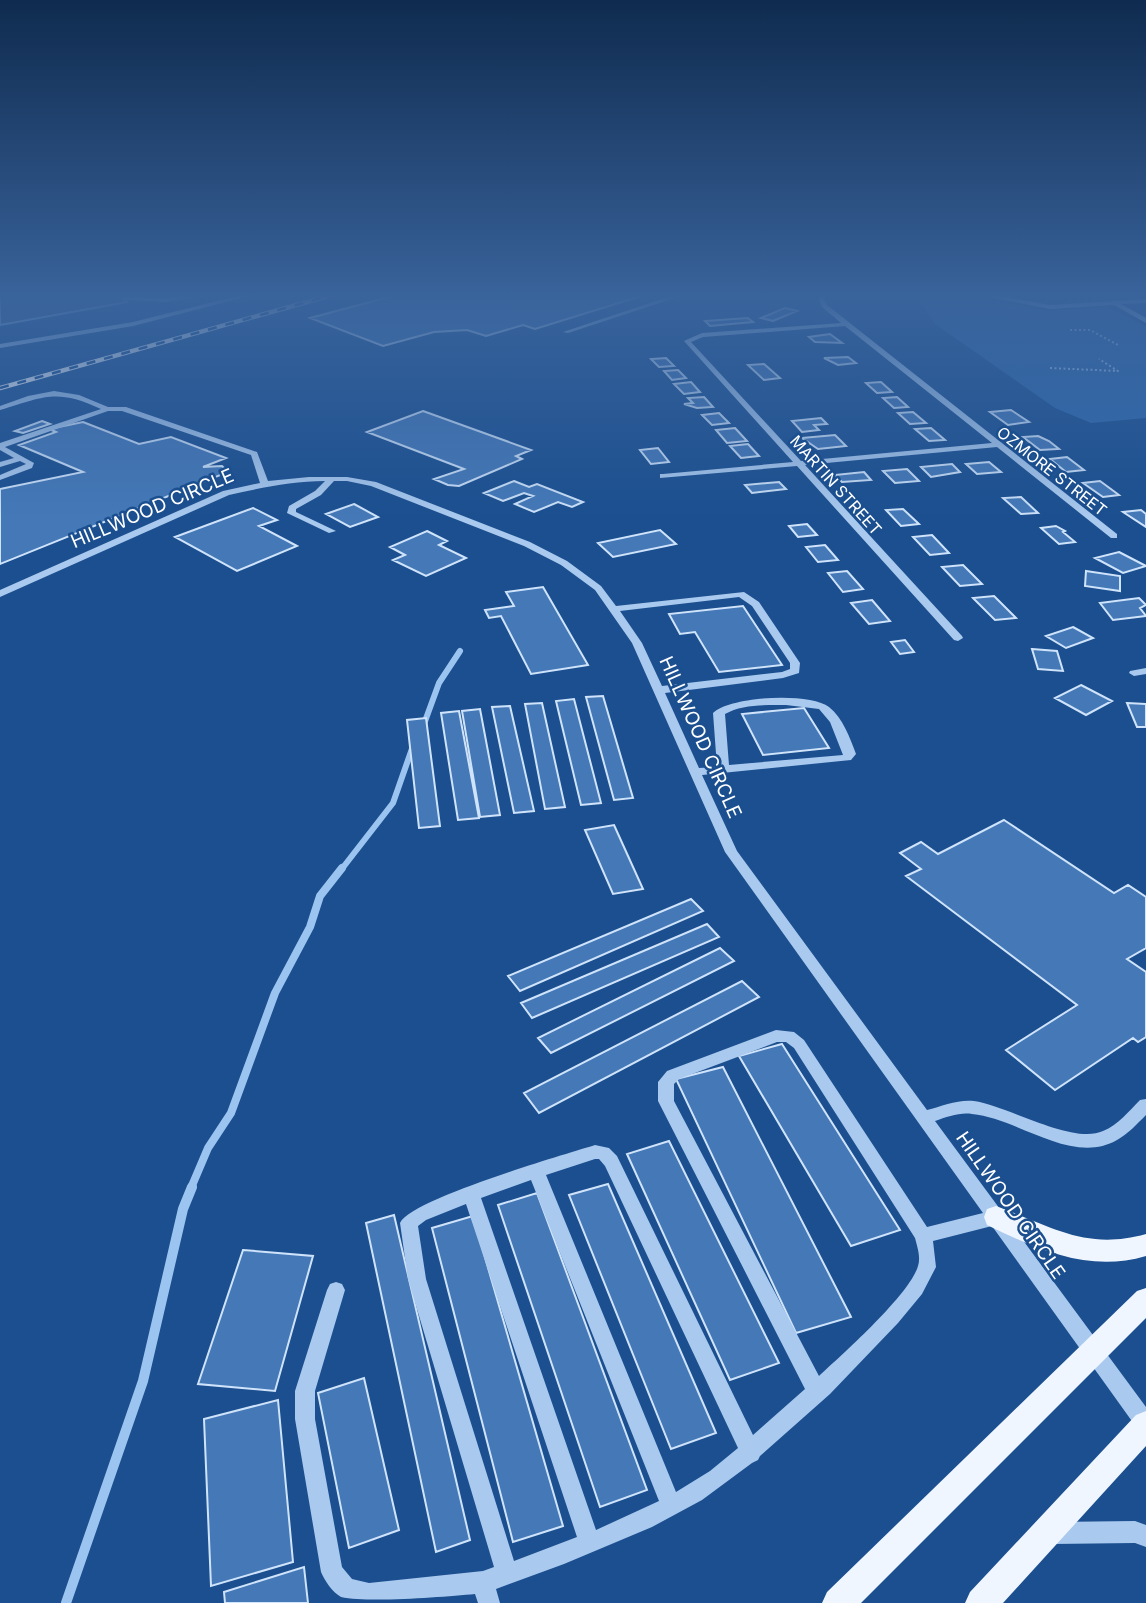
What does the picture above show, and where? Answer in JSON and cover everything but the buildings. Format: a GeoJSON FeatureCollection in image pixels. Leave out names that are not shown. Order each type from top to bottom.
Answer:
{"type":"FeatureCollection","features":[{"type":"Feature","properties":{"kind":"main road"},"geometry":{"type":"LineString","coordinates":[[996,1217],[1041,1239],[1093,1253],[1128,1252],[1146,1245]]}},
{"type":"Feature","properties":{"kind":"main road"},"geometry":{"type":"LineString","coordinates":[[838,1603],[1146,1300]]}},
{"type":"Feature","properties":{"kind":"main road"},"geometry":{"type":"LineString","coordinates":[[981,1603],[1146,1425]]}},
{"type":"Feature","properties":{"kind":"street","name":"MARTIN STREET"},"geometry":{"type":"LineString","coordinates":[[710,368],[958,638]]}},
{"type":"Feature","properties":{"kind":"street","name":"OZMORE STREET"},"geometry":{"type":"LineString","coordinates":[[901,368],[1114,536]]}},
{"type":"Feature","properties":{"kind":"street"},"geometry":{"type":"LineString","coordinates":[[0,408],[34,397],[64,393],[75,394],[107,409]]}},
{"type":"Feature","properties":{"kind":"street"},"geometry":{"type":"LineString","coordinates":[[0,446],[107,409],[123,409],[254,454],[265,484]]}},
{"type":"Feature","properties":{"kind":"street"},"geometry":{"type":"LineString","coordinates":[[663,476],[996,445]]}},
{"type":"Feature","properties":{"kind":"street"},"geometry":{"type":"LineString","coordinates":[[0,446],[30,463],[29,466],[0,478]]}},
{"type":"Feature","properties":{"kind":"street"},"geometry":{"type":"LineString","coordinates":[[0,466],[21,458]]}},
{"type":"Feature","properties":{"kind":"street"},"geometry":{"type":"LineString","coordinates":[[332,479],[318,493],[292,508],[291,513],[332,531]]}},
{"type":"Feature","properties":{"kind":"street","name":"HILLWOOD CIRCLE"},"geometry":{"type":"LineString","coordinates":[[0,594],[226,493],[265,484],[332,479],[373,484],[527,544],[564,563],[597,588],[637,643],[731,852],[1146,1425]]}},
{"type":"Feature","properties":{"kind":"street"},"geometry":{"type":"LineString","coordinates":[[614,610],[741,594],[756,604],[795,663],[795,671],[783,675],[659,690]]}},
{"type":"Feature","properties":{"kind":"street"},"geometry":{"type":"LineString","coordinates":[[696,772],[847,758],[850,754],[838,726],[821,705],[780,702],[730,706],[722,708],[719,713],[723,769]]}},
{"type":"Feature","properties":{"kind":"street"},"geometry":{"type":"LineString","coordinates":[[336,1290],[306,1391],[305,1419],[332,1572],[346,1588],[369,1594],[483,1582],[589,1542],[695,1492],[751,1453],[907,1302],[927,1267],[923,1236],[799,1044],[789,1036],[776,1036],[673,1075],[666,1082],[666,1101],[816,1390]]}},
{"type":"Feature","properties":{"kind":"street"},"geometry":{"type":"LineString","coordinates":[[925,1117],[970,1107],[995,1112],[1033,1127],[1099,1140],[1117,1131],[1146,1105]]}},
{"type":"Feature","properties":{"kind":"street"},"geometry":{"type":"LineString","coordinates":[[508,1574],[418,1279],[409,1223],[419,1215],[536,1171],[595,1152],[603,1153],[611,1161],[751,1453]]}},
{"type":"Feature","properties":{"kind":"street"},"geometry":{"type":"LineString","coordinates":[[536,1171],[671,1504]]}},
{"type":"Feature","properties":{"kind":"street"},"geometry":{"type":"LineString","coordinates":[[471,1194],[589,1542]]}},
{"type":"Feature","properties":{"kind":"street"},"geometry":{"type":"LineString","coordinates":[[923,1236],[996,1217]]}},
{"type":"Feature","properties":{"kind":"street"},"geometry":{"type":"LineString","coordinates":[[1046,1533],[1135,1532],[1146,1536]]}},
{"type":"Feature","properties":{"kind":"street"},"geometry":{"type":"LineString","coordinates":[[483,1582],[489,1603]]}},
{"type":"Feature","properties":{"kind":"path"},"geometry":{"type":"LineString","coordinates":[[1051,368],[1118,371],[1113,368]]}},
{"type":"Feature","properties":{"kind":"shaded area"},"geometry":{"type":"Polygon","coordinates":[[[998,368],[1146,368],[1146,418],[1091,423],[1055,408],[998,368]]]}},
{"type":"Feature","properties":{"kind":"waterway"},"geometry":{"type":"LineString","coordinates":[[424,724],[439,683],[460,651]]}},
{"type":"Feature","properties":{"kind":"waterway"},"geometry":{"type":"LineString","coordinates":[[341,870],[393,803],[414,743]]}},
{"type":"Feature","properties":{"kind":"waterway"},"geometry":{"type":"LineString","coordinates":[[191,1188],[208,1148],[231,1113],[275,993],[310,927],[320,896],[342,868]]}},
{"type":"Feature","properties":{"kind":"waterway"},"geometry":{"type":"LineString","coordinates":[[66,1603],[143,1381],[183,1209],[192,1187]]}},
{"type":"Feature","properties":{"kind":"railway"},"geometry":{"type":"LineString","coordinates":[[0,388],[72,368]]}}]}
